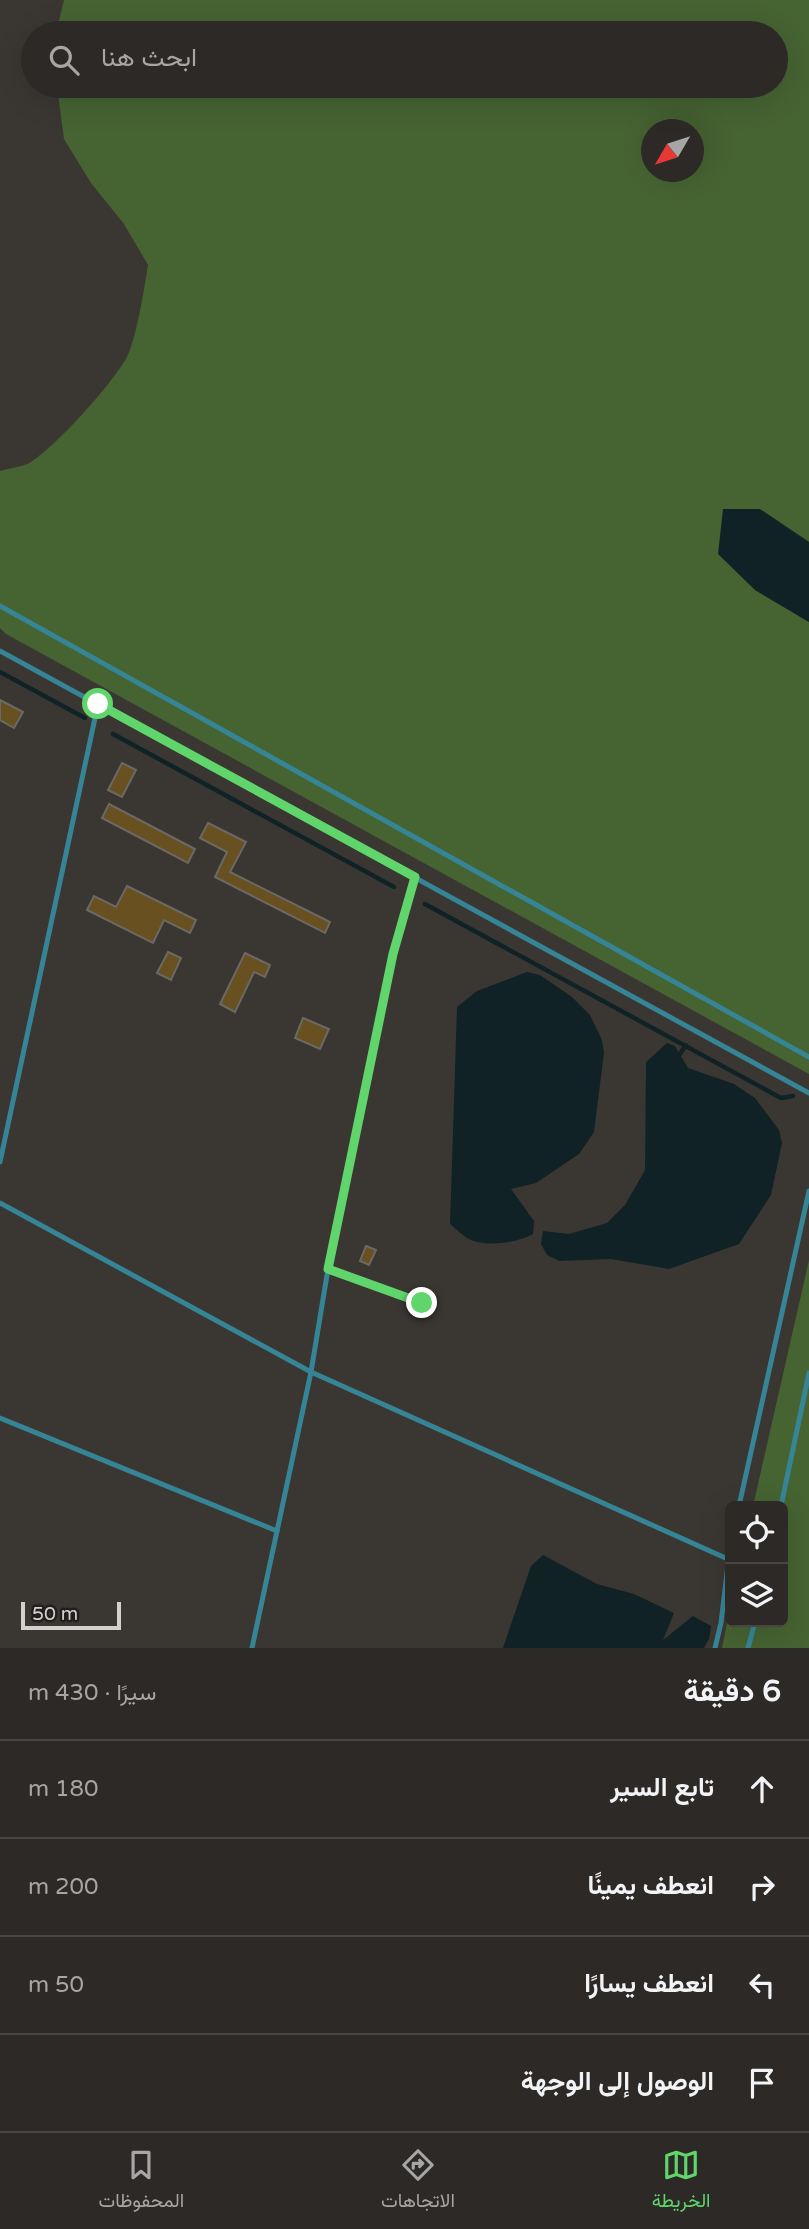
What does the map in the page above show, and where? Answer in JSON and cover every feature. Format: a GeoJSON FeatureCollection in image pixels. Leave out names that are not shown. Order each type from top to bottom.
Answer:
{"type":"FeatureCollection","features":[{"type":"Feature","properties":{"kind":"lane"},"geometry":{"type":"LineString","coordinates":[[0,606],[809,1057]]}},
{"type":"Feature","properties":{"kind":"lane"},"geometry":{"type":"LineString","coordinates":[[0,651],[809,1093]]}},
{"type":"Feature","properties":{"kind":"lane"},"geometry":{"type":"LineString","coordinates":[[0,1162],[98,704]]}},
{"type":"Feature","properties":{"kind":"lane"},"geometry":{"type":"LineString","coordinates":[[252,1648],[311,1372],[328,1269],[393,954],[415,877]]}},
{"type":"Feature","properties":{"kind":"lane"},"geometry":{"type":"LineString","coordinates":[[740,1501],[809,1191]]}},
{"type":"Feature","properties":{"kind":"lane"},"geometry":{"type":"LineString","coordinates":[[0,1203],[311,1372],[725,1558]]}},
{"type":"Feature","properties":{"kind":"lane"},"geometry":{"type":"LineString","coordinates":[[328,1269],[422,1303]]}},
{"type":"Feature","properties":{"kind":"lane"},"geometry":{"type":"LineString","coordinates":[[782,1501],[809,1373]]}},
{"type":"Feature","properties":{"kind":"lane"},"geometry":{"type":"LineString","coordinates":[[0,1418],[277,1531]]}},
{"type":"Feature","properties":{"kind":"lane"},"geometry":{"type":"LineString","coordinates":[[715,1648],[728,1564]]}},
{"type":"Feature","properties":{"kind":"lane"},"geometry":{"type":"LineString","coordinates":[[748,1648],[754,1627]]}},
{"type":"Feature","properties":{"kind":"green space"},"geometry":{"type":"Polygon","coordinates":[[[64,0],[809,0],[809,542],[791,532],[755,590],[809,622],[809,1074],[6,634],[0,628],[0,471],[28,464],[55,442],[82,414],[126,359],[140,313],[148,265],[124,224],[91,183],[64,139],[59,98],[788,98],[788,21],[59,21],[64,0]]]}},
{"type":"Feature","properties":{"kind":"green space"},"geometry":{"type":"Polygon","coordinates":[[[809,1260],[809,1648],[722,1648],[726,1627],[788,1627],[788,1501],[754,1501],[809,1260]]]}},
{"type":"Feature","properties":{"kind":"shaded area"},"geometry":{"type":"Polygon","coordinates":[[[723,509],[760,509],[809,542],[809,622],[755,590],[718,554],[723,509]]]}},
{"type":"Feature","properties":{"kind":"shaded area"},"geometry":{"type":"Polygon","coordinates":[[[527,972],[540,975],[572,997],[590,1015],[602,1040],[604,1053],[594,1132],[579,1154],[536,1183],[511,1189],[534,1221],[533,1234],[510,1242],[482,1243],[467,1238],[450,1224],[457,1007],[477,991],[527,972]]]}},
{"type":"Feature","properties":{"kind":"shaded area"},"geometry":{"type":"Polygon","coordinates":[[[667,1043],[675,1046],[688,1068],[734,1084],[755,1098],[779,1130],[782,1143],[771,1195],[739,1244],[669,1269],[611,1259],[559,1261],[547,1255],[541,1244],[543,1231],[569,1234],[607,1223],[625,1205],[645,1170],[646,1062],[667,1043]]]}},
{"type":"Feature","properties":{"kind":"shaded area"},"geometry":{"type":"Polygon","coordinates":[[[543,1555],[597,1584],[634,1594],[674,1613],[663,1640],[693,1616],[711,1626],[709,1639],[704,1648],[503,1648],[531,1566],[543,1555]]]}},
{"type":"Feature","properties":{"kind":"building"},"geometry":{"type":"Polygon","coordinates":[[[0,700],[23,712],[14,728],[0,720],[0,700]]]}},
{"type":"Feature","properties":{"kind":"building"},"geometry":{"type":"Polygon","coordinates":[[[122,763],[136,770],[122,797],[108,790],[122,763]]]}},
{"type":"Feature","properties":{"kind":"building"},"geometry":{"type":"Polygon","coordinates":[[[109,804],[195,849],[188,863],[102,818],[109,804]]]}},
{"type":"Feature","properties":{"kind":"building"},"geometry":{"type":"Polygon","coordinates":[[[208,823],[246,842],[230,872],[330,922],[325,933],[215,877],[227,852],[200,838],[208,823]]]}},
{"type":"Feature","properties":{"kind":"building"},"geometry":{"type":"Polygon","coordinates":[[[127,886],[196,920],[190,933],[164,920],[153,943],[87,910],[94,896],[116,907],[127,886]]]}},
{"type":"Feature","properties":{"kind":"building"},"geometry":{"type":"Polygon","coordinates":[[[168,952],[181,958],[171,980],[157,973],[168,952]]]}},
{"type":"Feature","properties":{"kind":"building"},"geometry":{"type":"Polygon","coordinates":[[[245,953],[270,965],[265,977],[254,972],[235,1012],[220,1004],[245,953]]]}},
{"type":"Feature","properties":{"kind":"building"},"geometry":{"type":"Polygon","coordinates":[[[303,1018],[329,1029],[320,1049],[295,1038],[303,1018]]]}},
{"type":"Feature","properties":{"kind":"building"},"geometry":{"type":"Polygon","coordinates":[[[366,1246],[376,1250],[369,1265],[360,1261],[366,1246]]]}},
{"type":"Feature","properties":{"kind":"waterway"},"geometry":{"type":"LineString","coordinates":[[0,672],[85,718]]}},
{"type":"Feature","properties":{"kind":"waterway"},"geometry":{"type":"LineString","coordinates":[[113,734],[394,887]]}},
{"type":"Feature","properties":{"kind":"waterway"},"geometry":{"type":"LineString","coordinates":[[425,904],[781,1098],[793,1096]]}},
{"type":"Feature","properties":{"kind":"waterway"},"geometry":{"type":"LineString","coordinates":[[680,1054],[686,1045]]}},
{"type":"Feature","properties":{"kind":"route"},"geometry":{"type":"LineString","coordinates":[[98,704],[415,877],[393,954],[328,1269],[422,1303]]}}]}
